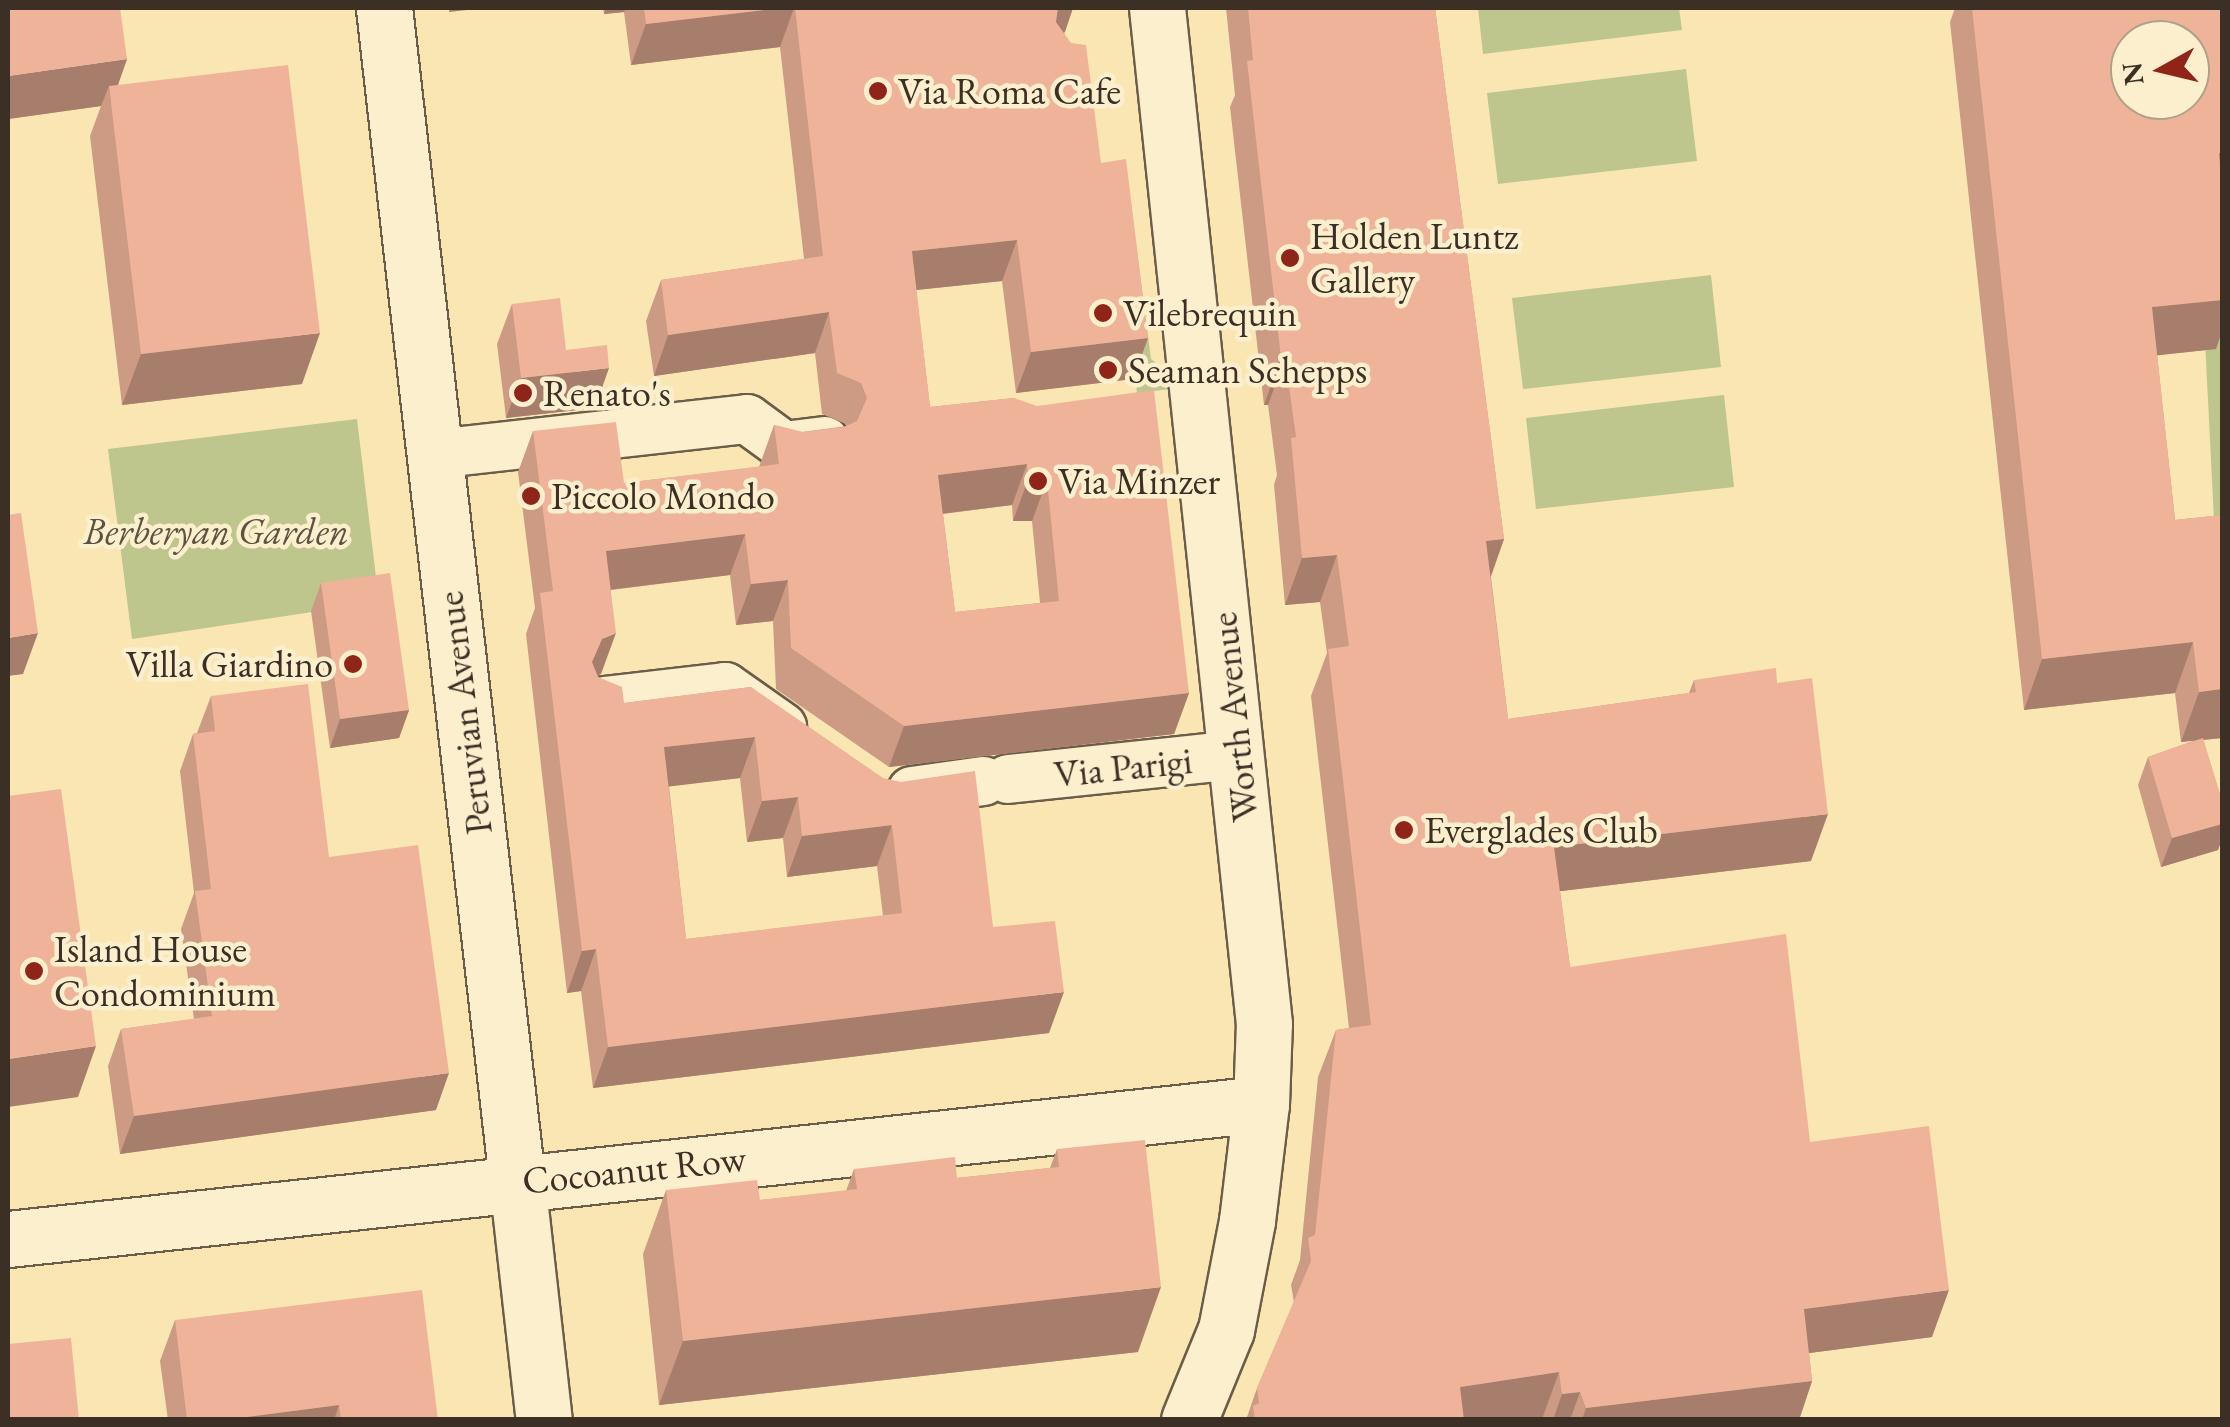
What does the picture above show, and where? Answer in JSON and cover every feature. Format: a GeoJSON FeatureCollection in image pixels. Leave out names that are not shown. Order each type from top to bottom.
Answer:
{"type":"FeatureCollection","features":[{"type":"Feature","properties":{"kind":"street","name":"Peruvian Avenue"},"geometry":{"type":"LineString","coordinates":[[384,8],[544,1420]]}},
{"type":"Feature","properties":{"kind":"street","name":"Worth Avenue"},"geometry":{"type":"LineString","coordinates":[[1157,8],[1264,1024],[1261,1104],[1247,1221],[1226,1330],[1189,1420]]}},
{"type":"Feature","properties":{"kind":"street"},"geometry":{"type":"LineString","coordinates":[[435,454],[748,420],[784,446],[825,441]]}},
{"type":"Feature","properties":{"kind":"street"},"geometry":{"type":"LineString","coordinates":[[604,701],[725,687],[819,752]]}},
{"type":"Feature","properties":{"kind":"street","name":"Via Parigi"},"geometry":{"type":"LineString","coordinates":[[866,785],[882,796],[1238,755]]}},
{"type":"Feature","properties":{"kind":"street","name":"Cocoanut Row"},"geometry":{"type":"LineString","coordinates":[[8,1239],[518,1181],[1261,1104]]}},
{"type":"Feature","properties":{"kind":"green space"},"geometry":{"type":"Polygon","coordinates":[[[1478,8],[1679,8],[1682,30],[1483,54],[1478,8]]]}},
{"type":"Feature","properties":{"kind":"green space"},"geometry":{"type":"Polygon","coordinates":[[[2222,8],[2222,680],[2194,120],[2210,120],[2210,20],[2222,8]]]}},
{"type":"Feature","properties":{"kind":"green space"},"geometry":{"type":"Polygon","coordinates":[[[1686,69],[1697,161],[1498,184],[1487,93],[1686,69]]]}},
{"type":"Feature","properties":{"kind":"green space"},"geometry":{"type":"Polygon","coordinates":[[[1128,182],[1151,359],[1168,372],[1170,389],[1137,393],[1113,184],[1128,182]]]}},
{"type":"Feature","properties":{"kind":"green space"},"geometry":{"type":"Polygon","coordinates":[[[1711,275],[1721,367],[1523,389],[1512,298],[1711,275]]]}},
{"type":"Feature","properties":{"kind":"green space"},"geometry":{"type":"Polygon","coordinates":[[[1724,395],[1734,487],[1536,509],[1526,418],[1724,395]]]}},
{"type":"Feature","properties":{"kind":"green space","name":"Berberyan Garden"},"geometry":{"type":"Polygon","coordinates":[[[357,419],[379,602],[132,639],[108,449],[357,419]]]}},
{"type":"Feature","properties":{"kind":"building"},"geometry":{"type":"Polygon","coordinates":[[[8,8],[120,8],[127,59],[8,76],[8,8]]]}},
{"type":"Feature","properties":{"kind":"building"},"geometry":{"type":"Polygon","coordinates":[[[644,8],[781,8],[646,24],[644,8]]]}},
{"type":"Feature","properties":{"kind":"building"},"geometry":{"type":"Polygon","coordinates":[[[795,8],[1058,8],[1056,22],[1071,43],[1086,45],[1101,163],[1126,159],[1148,338],[1031,352],[1017,240],[912,251],[930,407],[1014,398],[1037,406],[1154,390],[1189,693],[904,726],[791,648],[788,580],[751,584],[745,534],[606,551],[616,633],[602,639],[592,662],[598,677],[622,687],[624,703],[751,687],[883,778],[901,782],[975,771],[993,927],[1055,921],[1064,992],[608,1047],[596,949],[582,951],[540,593],[553,591],[533,431],[616,422],[624,483],[779,464],[774,425],[802,432],[844,427],[857,421],[867,398],[861,383],[837,373],[829,312],[668,335],[661,280],[823,256],[795,8]],[[1027,464],[938,475],[955,612],[1059,601],[1047,480],[1028,480],[1027,464]],[[755,737],[664,747],[686,939],[902,913],[892,825],[802,836],[798,797],[762,801],[755,737]]]}},
{"type":"Feature","properties":{"kind":"building"},"geometry":{"type":"Polygon","coordinates":[[[1248,8],[1435,8],[1504,539],[1486,541],[1508,719],[1696,692],[1694,680],[1776,668],[1777,683],[1812,678],[1828,814],[1554,847],[1570,967],[1786,934],[1810,1142],[1929,1126],[1949,1290],[1804,1309],[1812,1381],[1586,1408],[1580,1392],[1562,1394],[1559,1372],[1460,1387],[1464,1420],[1255,1420],[1257,1388],[1311,1261],[1308,1238],[1315,1235],[1336,1030],[1371,1025],[1328,649],[1349,646],[1337,555],[1302,558],[1291,438],[1296,437],[1285,358],[1281,358],[1247,61],[1253,60],[1248,8]]]}},
{"type":"Feature","properties":{"kind":"building"},"geometry":{"type":"Polygon","coordinates":[[[1972,8],[2222,8],[2222,300],[2152,307],[2175,520],[2222,515],[2222,689],[2199,692],[2193,642],[2042,659],[1972,8]]]}},
{"type":"Feature","properties":{"kind":"building"},"geometry":{"type":"Polygon","coordinates":[[[288,65],[320,333],[141,354],[109,86],[288,65]]]}},
{"type":"Feature","properties":{"kind":"building"},"geometry":{"type":"Polygon","coordinates":[[[560,298],[566,350],[607,345],[609,368],[521,378],[512,304],[560,298]]]}},
{"type":"Feature","properties":{"kind":"building"},"geometry":{"type":"Polygon","coordinates":[[[21,513],[38,633],[8,638],[8,515],[21,513]]]}},
{"type":"Feature","properties":{"kind":"building"},"geometry":{"type":"Polygon","coordinates":[[[390,573],[409,710],[340,719],[321,583],[390,573]]]}},
{"type":"Feature","properties":{"kind":"building"},"geometry":{"type":"Polygon","coordinates":[[[308,684],[329,857],[418,845],[449,1073],[134,1116],[121,1029],[212,1016],[195,891],[211,889],[193,734],[215,731],[211,696],[308,684]]]}},
{"type":"Feature","properties":{"kind":"building"},"geometry":{"type":"Polygon","coordinates":[[[2203,738],[2222,801],[2222,824],[2172,838],[2148,757],[2203,738]]]}},
{"type":"Feature","properties":{"kind":"building"},"geometry":{"type":"Polygon","coordinates":[[[61,789],[96,1046],[8,1059],[8,796],[61,789]]]}},
{"type":"Feature","properties":{"kind":"building"},"geometry":{"type":"Polygon","coordinates":[[[1145,1140],[1161,1287],[683,1341],[666,1190],[757,1180],[760,1200],[857,1189],[854,1169],[955,1157],[957,1178],[1059,1167],[1057,1149],[1145,1140]]]}},
{"type":"Feature","properties":{"kind":"building"},"geometry":{"type":"Polygon","coordinates":[[[422,1290],[438,1420],[341,1420],[339,1405],[222,1420],[187,1420],[175,1320],[422,1290]]]}},
{"type":"Feature","properties":{"kind":"building"},"geometry":{"type":"Polygon","coordinates":[[[71,1338],[79,1420],[8,1420],[8,1344],[71,1338]]]}},
{"type":"Feature","properties":{"kind":"place","name":"Via Roma Cafe"},"geometry":{"type":"Point","coordinates":[878,91]}},
{"type":"Feature","properties":{"kind":"place","name":"Holden Luntz Gallery"},"geometry":{"type":"Point","coordinates":[1290,258]}},
{"type":"Feature","properties":{"kind":"place","name":"Vilebrequin"},"geometry":{"type":"Point","coordinates":[1103,313]}},
{"type":"Feature","properties":{"kind":"place","name":"Seaman Schepps"},"geometry":{"type":"Point","coordinates":[1108,370]}},
{"type":"Feature","properties":{"kind":"place","name":"Renato's"},"geometry":{"type":"Point","coordinates":[523,393]}},
{"type":"Feature","properties":{"kind":"place","name":"Via Minzer"},"geometry":{"type":"Point","coordinates":[1038,481]}},
{"type":"Feature","properties":{"kind":"place","name":"Piccolo Mondo"},"geometry":{"type":"Point","coordinates":[531,496]}},
{"type":"Feature","properties":{"kind":"place","name":"Villa Giardino"},"geometry":{"type":"Point","coordinates":[353,664]}},
{"type":"Feature","properties":{"kind":"place","name":"Everglades Club"},"geometry":{"type":"Point","coordinates":[1404,830]}},
{"type":"Feature","properties":{"kind":"place","name":"Island House Condominium"},"geometry":{"type":"Point","coordinates":[34,971]}}]}
